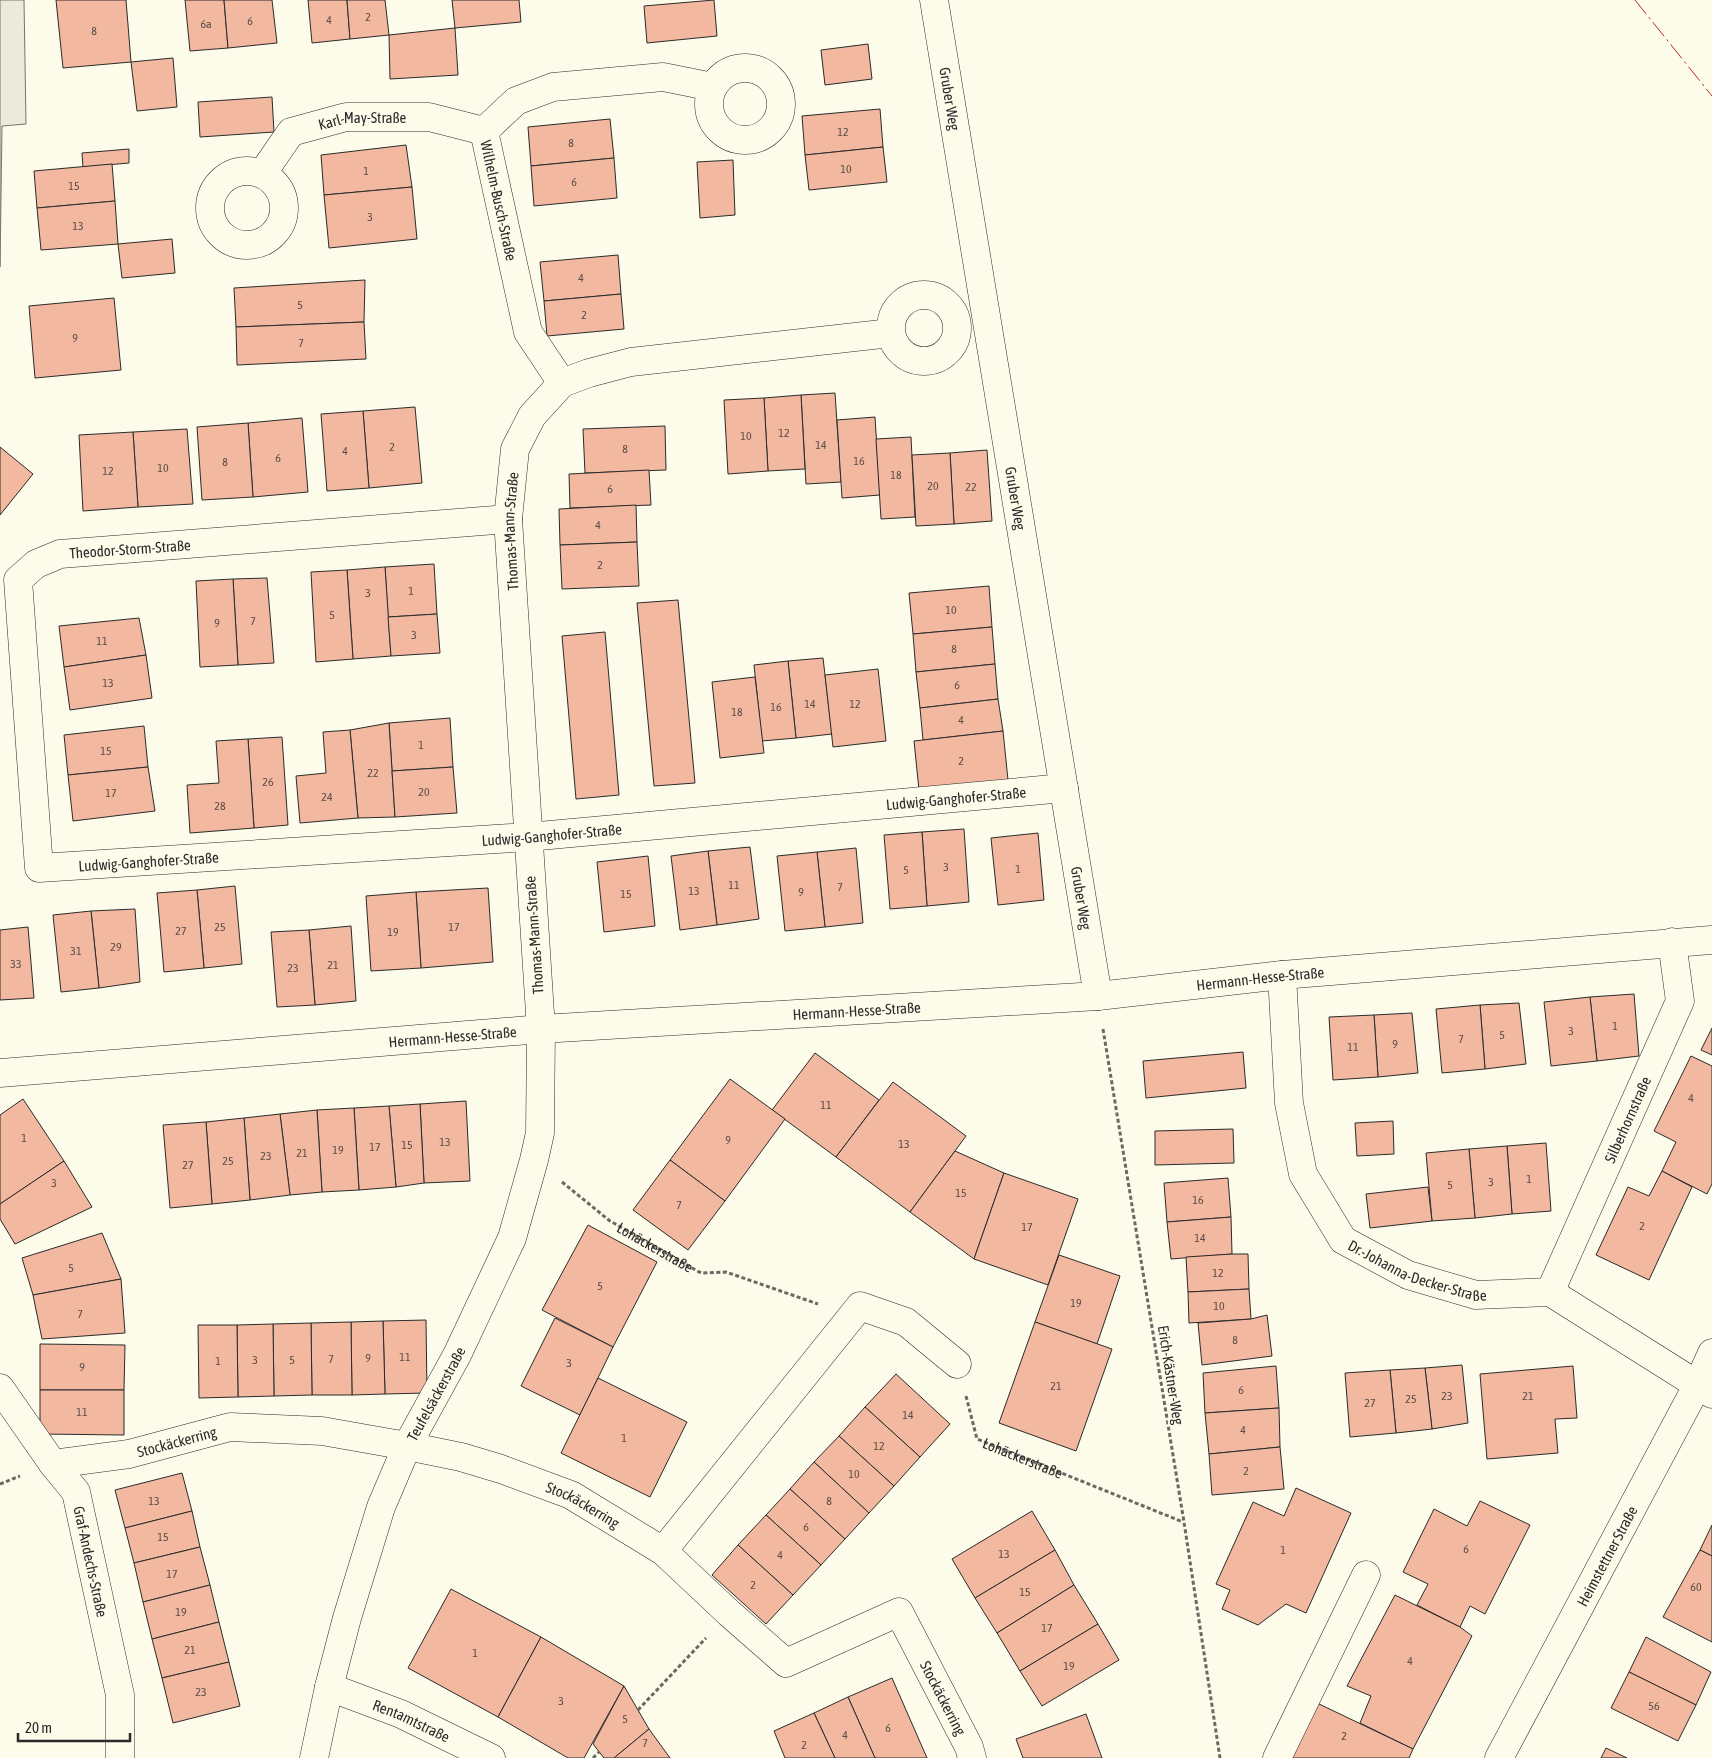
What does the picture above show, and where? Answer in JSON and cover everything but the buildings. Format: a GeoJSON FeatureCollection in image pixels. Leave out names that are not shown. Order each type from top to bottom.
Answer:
{"type":"FeatureCollection","features":[{"type":"Feature","properties":{"kind":"street","name":"Gruber Weg"},"geometry":{"type":"LineString","coordinates":[[934,0],[1098,996]]}},
{"type":"Feature","properties":{"kind":"street","name":"Wilhelm-Busch-Straße"},"geometry":{"type":"LineString","coordinates":[[562,383],[528,332],[484,131],[516,102],[553,87],[663,77],[713,87]]}},
{"type":"Feature","properties":{"kind":"street","name":"Karl-May-Straße"},"geometry":{"type":"LineString","coordinates":[[262,174],[292,132],[346,117],[430,117],[484,131]]}},
{"type":"Feature","properties":{"kind":"street","name":"Thomas-Mann-Straße"},"geometry":{"type":"LineString","coordinates":[[541,1029],[508,519],[515,449],[532,416],[562,383],[589,373],[631,362],[891,334]]}},
{"type":"Feature","properties":{"kind":"street","name":"Theodor-Storm-Straße"},"geometry":{"type":"LineString","coordinates":[[39,868],[18,580],[36,564],[60,554],[508,519]]}},
{"type":"Feature","properties":{"kind":"street","name":"Ludwig-Ganghofer-Straße"},"geometry":{"type":"LineString","coordinates":[[39,868],[528,837],[1064,788]]}},
{"type":"Feature","properties":{"kind":"street","name":"Hermann-Hesse-Straße"},"geometry":{"type":"LineString","coordinates":[[0,1073],[541,1029],[1098,996],[1282,975],[1711,940]]}},
{"type":"Feature","properties":{"kind":"street","name":"Silberhornstraße"},"geometry":{"type":"LineString","coordinates":[[1550,1292],[1680,1001],[1672,942]]}},
{"type":"Feature","properties":{"kind":"street","name":"Dr.-Johanna-Decker-Straße"},"geometry":{"type":"LineString","coordinates":[[1282,975],[1290,1103],[1304,1174],[1343,1240],[1408,1275],[1476,1295],[1550,1292]]}},
{"type":"Feature","properties":{"kind":"street","name":"Teufelsäckerstraße"},"geometry":{"type":"LineString","coordinates":[[314,1758],[329,1686],[347,1618],[381,1507],[407,1446],[457,1355],[512,1238],[540,1134],[541,1029]]}},
{"type":"Feature","properties":{"kind":"street"},"geometry":{"type":"LineString","coordinates":[[1550,1292],[1705,1389]]}},
{"type":"Feature","properties":{"kind":"street"},"geometry":{"type":"LineString","coordinates":[[662,1551],[860,1306],[906,1322],[957,1364]]}},
{"type":"Feature","properties":{"kind":"street","name":"Heimstettner Straße"},"geometry":{"type":"LineString","coordinates":[[1499,1758],[1705,1389],[1712,1353]]}},
{"type":"Feature","properties":{"kind":"street","name":"Graf-Andechs-Straße"},"geometry":{"type":"LineString","coordinates":[[0,1388],[53,1464],[76,1492],[120,1695],[120,1758]]}},
{"type":"Feature","properties":{"kind":"street","name":"Stockäckerring"},"geometry":{"type":"LineString","coordinates":[[53,1464],[129,1454],[230,1427],[322,1431],[407,1446],[501,1469],[571,1495],[662,1551],[786,1663],[899,1612],[969,1747],[972,1758]]}},
{"type":"Feature","properties":{"kind":"street"},"geometry":{"type":"LineString","coordinates":[[1277,1758],[1366,1574]]}},
{"type":"Feature","properties":{"kind":"street","name":"Rentamtstraße"},"geometry":{"type":"LineString","coordinates":[[329,1686],[401,1714],[491,1758]]}},
{"type":"Feature","properties":{"kind":"path","name":"Erich-Kästner-Weg"},"geometry":{"type":"LineString","coordinates":[[1098,996],[1184,1522],[1220,1758]]}},
{"type":"Feature","properties":{"kind":"path","name":"Lohäckerstraße"},"geometry":{"type":"LineString","coordinates":[[534,1160],[610,1221],[701,1273],[726,1272],[816,1303],[847,1323]]}},
{"type":"Feature","properties":{"kind":"path","name":"Lohäckerstraße"},"geometry":{"type":"LineString","coordinates":[[957,1364],[977,1439],[1184,1522]]}},
{"type":"Feature","properties":{"kind":"path"},"geometry":{"type":"LineString","coordinates":[[638,1710],[729,1613]]}},
{"type":"Feature","properties":{"kind":"path"},"geometry":{"type":"LineString","coordinates":[[593,1758],[599,1752]]}},
{"type":"Feature","properties":{"kind":"shaded area"},"geometry":{"type":"Polygon","coordinates":[[[0,0],[24,0],[26,124],[2,126],[0,267],[0,0]]]}},
{"type":"Feature","properties":{"kind":"power"},"geometry":{"type":"LineString","coordinates":[[1635,0],[1712,96]]}}]}
